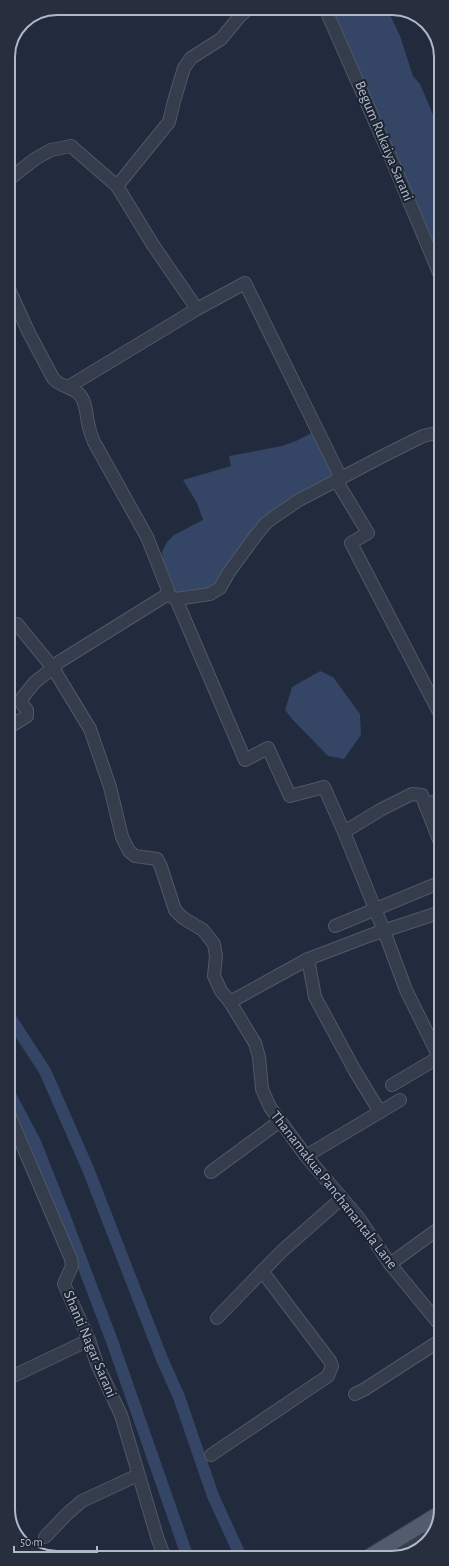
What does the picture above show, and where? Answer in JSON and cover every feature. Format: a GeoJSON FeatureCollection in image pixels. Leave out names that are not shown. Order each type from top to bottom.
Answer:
{"type":"FeatureCollection","features":[{"type":"Feature","properties":{"kind":"main road"},"geometry":{"type":"LineString","coordinates":[[379,1551],[433,1518]]}},
{"type":"Feature","properties":{"kind":"street"},"geometry":{"type":"LineString","coordinates":[[117,186],[169,122],[184,68],[191,58],[221,39],[241,15]]}},
{"type":"Feature","properties":{"kind":"street","name":"Begum Rukaiya Sarani"},"geometry":{"type":"LineString","coordinates":[[328,15],[434,261]]}},
{"type":"Feature","properties":{"kind":"street"},"geometry":{"type":"LineString","coordinates":[[15,175],[35,159],[51,150],[71,146],[117,186],[153,244],[197,309]]}},
{"type":"Feature","properties":{"kind":"street"},"geometry":{"type":"LineString","coordinates":[[68,387],[197,309],[245,283],[339,479],[368,533],[351,543],[434,702]]}},
{"type":"Feature","properties":{"kind":"street"},"geometry":{"type":"LineString","coordinates":[[15,302],[29,333],[53,378],[58,384],[68,387],[80,395],[86,410],[89,427],[94,442],[147,538],[168,590],[245,760],[268,748],[290,796],[324,787],[376,910],[406,990],[434,1044]]}},
{"type":"Feature","properties":{"kind":"street"},"geometry":{"type":"LineString","coordinates":[[15,724],[27,716],[27,710],[22,704],[22,698],[35,682],[59,662],[158,600],[171,596],[210,594],[220,588],[229,572],[266,523],[299,500],[406,444],[423,436],[434,433]]}},
{"type":"Feature","properties":{"kind":"street"},"geometry":{"type":"LineString","coordinates":[[15,626],[17,624],[53,668]]}},
{"type":"Feature","properties":{"kind":"street","name":"Thanamakua Panchanantala Lane"},"geometry":{"type":"LineString","coordinates":[[53,668],[90,729],[110,787],[122,838],[129,851],[135,856],[157,860],[161,867],[175,910],[183,918],[203,930],[214,944],[216,956],[214,976],[221,991],[230,1002],[255,1043],[259,1056],[262,1089],[270,1107],[306,1156],[358,1217],[390,1264],[434,1317]]}},
{"type":"Feature","properties":{"kind":"street"},"geometry":{"type":"LineString","coordinates":[[344,832],[382,809],[412,794],[422,795],[434,829]]}},
{"type":"Feature","properties":{"kind":"street"},"geometry":{"type":"LineString","coordinates":[[425,805],[434,801]]}},
{"type":"Feature","properties":{"kind":"street"},"geometry":{"type":"LineString","coordinates":[[335,926],[434,885]]}},
{"type":"Feature","properties":{"kind":"street"},"geometry":{"type":"LineString","coordinates":[[230,1002],[308,959],[434,914]]}},
{"type":"Feature","properties":{"kind":"street"},"geometry":{"type":"LineString","coordinates":[[308,959],[315,997],[354,1071],[380,1112]]}},
{"type":"Feature","properties":{"kind":"street"},"geometry":{"type":"LineString","coordinates":[[392,1085],[434,1060]]}},
{"type":"Feature","properties":{"kind":"street"},"geometry":{"type":"LineString","coordinates":[[306,1156],[400,1100]]}},
{"type":"Feature","properties":{"kind":"street"},"geometry":{"type":"LineString","coordinates":[[211,1172],[280,1122]]}},
{"type":"Feature","properties":{"kind":"street","name":"Shanti Nagar Sarani"},"geometry":{"type":"LineString","coordinates":[[15,1128],[71,1259],[72,1266],[64,1284],[89,1340],[97,1364],[121,1415],[131,1444],[138,1475],[163,1551]]}},
{"type":"Feature","properties":{"kind":"street"},"geometry":{"type":"LineString","coordinates":[[217,1318],[262,1271],[342,1198]]}},
{"type":"Feature","properties":{"kind":"street"},"geometry":{"type":"LineString","coordinates":[[390,1264],[434,1232]]}},
{"type":"Feature","properties":{"kind":"street"},"geometry":{"type":"LineString","coordinates":[[211,1454],[328,1376],[332,1366],[330,1361],[262,1271]]}},
{"type":"Feature","properties":{"kind":"street"},"geometry":{"type":"LineString","coordinates":[[15,1375],[89,1340]]}},
{"type":"Feature","properties":{"kind":"street"},"geometry":{"type":"LineString","coordinates":[[355,1394],[434,1345]]}},
{"type":"Feature","properties":{"kind":"street"},"geometry":{"type":"LineString","coordinates":[[45,1537],[67,1514],[82,1502],[138,1475]]}},
{"type":"Feature","properties":{"kind":"water"},"geometry":{"type":"Polygon","coordinates":[[[332,15],[390,15],[400,36],[413,76],[420,84],[434,117],[434,252],[332,15]]]}},
{"type":"Feature","properties":{"kind":"water"},"geometry":{"type":"Polygon","coordinates":[[[319,429],[341,473],[297,495],[260,520],[230,559],[214,585],[208,589],[176,594],[171,583],[171,578],[163,561],[162,552],[167,542],[174,535],[203,520],[197,503],[183,480],[231,466],[229,456],[282,446],[296,441],[319,429]]]}},
{"type":"Feature","properties":{"kind":"water"},"geometry":{"type":"Polygon","coordinates":[[[320,671],[333,677],[360,714],[361,735],[344,759],[328,756],[285,710],[292,687],[320,671]]]}},
{"type":"Feature","properties":{"kind":"waterway"},"geometry":{"type":"LineString","coordinates":[[15,1025],[45,1071],[88,1169],[162,1359],[179,1397],[213,1496],[238,1551]]}},
{"type":"Feature","properties":{"kind":"waterway"},"geometry":{"type":"LineString","coordinates":[[15,1104],[35,1142],[67,1223],[112,1341],[186,1551]]}}]}
